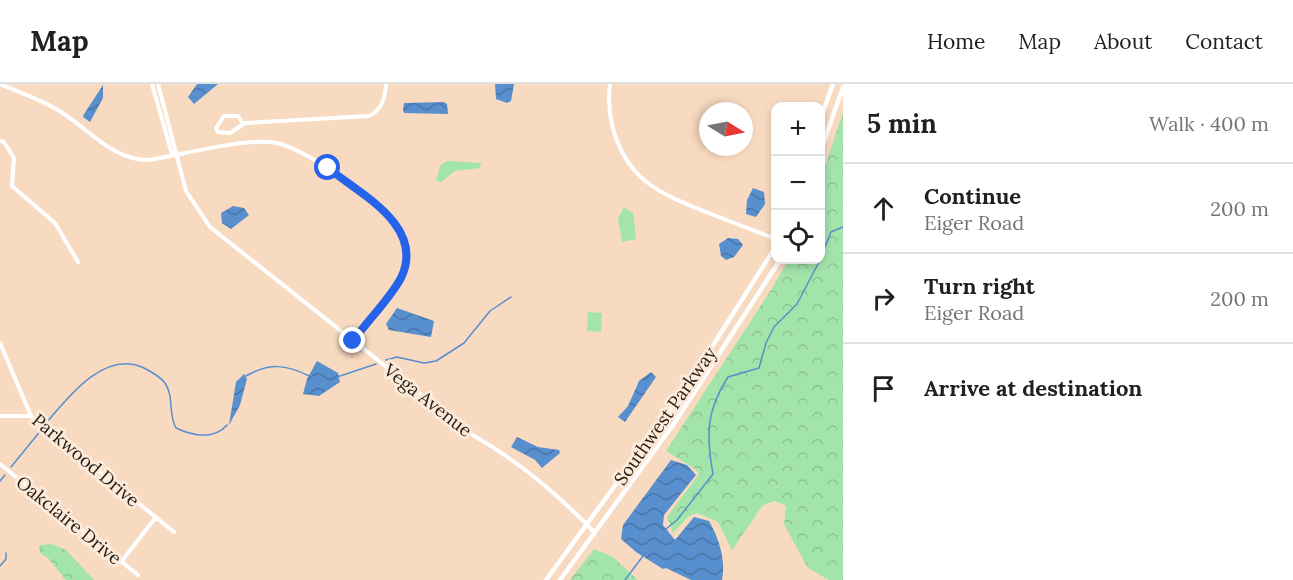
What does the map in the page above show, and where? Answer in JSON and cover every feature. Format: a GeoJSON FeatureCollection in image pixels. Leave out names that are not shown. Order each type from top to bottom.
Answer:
{"type":"FeatureCollection","features":[{"type":"Feature","properties":{"kind":"main road"},"geometry":{"type":"LineString","coordinates":[[825,107],[833,84]]}},
{"type":"Feature","properties":{"kind":"main road"},"geometry":{"type":"LineString","coordinates":[[825,138],[843,87]]}},
{"type":"Feature","properties":{"kind":"main road"},"geometry":{"type":"LineString","coordinates":[[825,118],[832,118]]}},
{"type":"Feature","properties":{"kind":"main road","name":"Southwest Parkway"},"geometry":{"type":"LineString","coordinates":[[546,580],[684,391],[771,254]]}},
{"type":"Feature","properties":{"kind":"main road","name":"Southwest Parkway"},"geometry":{"type":"LineString","coordinates":[[560,580],[673,425],[777,264]]}},
{"type":"Feature","properties":{"kind":"street"},"geometry":{"type":"LineString","coordinates":[[0,84],[57,109],[125,158],[149,160],[260,142],[282,143],[319,161],[391,218],[405,244],[403,272],[353,341]]}},
{"type":"Feature","properties":{"kind":"street","name":"Vega Avenue"},"geometry":{"type":"LineString","coordinates":[[152,84],[171,151],[176,156]]}},
{"type":"Feature","properties":{"kind":"street","name":"Vega Avenue"},"geometry":{"type":"LineString","coordinates":[[158,84],[186,191],[198,212],[215,232],[471,434],[500,450],[529,472],[580,515],[596,533]]}},
{"type":"Feature","properties":{"kind":"street"},"geometry":{"type":"LineString","coordinates":[[243,124],[238,116],[233,114],[224,116],[216,128],[218,132],[230,133],[243,124],[369,116],[377,112],[382,103],[386,84]]}},
{"type":"Feature","properties":{"kind":"street"},"geometry":{"type":"LineString","coordinates":[[610,84],[608,101],[616,142],[626,161],[649,186],[771,238]]}},
{"type":"Feature","properties":{"kind":"street"},"geometry":{"type":"LineString","coordinates":[[0,141],[4,142],[14,158],[12,186],[55,223],[78,262]]}},
{"type":"Feature","properties":{"kind":"street","name":"Parkwood Drive"},"geometry":{"type":"LineString","coordinates":[[0,343],[31,416],[174,532]]}},
{"type":"Feature","properties":{"kind":"street"},"geometry":{"type":"LineString","coordinates":[[0,416],[31,416]]}},
{"type":"Feature","properties":{"kind":"street","name":"Oakclaire Drive"},"geometry":{"type":"LineString","coordinates":[[0,464],[138,575]]}},
{"type":"Feature","properties":{"kind":"street"},"geometry":{"type":"LineString","coordinates":[[121,562],[156,517]]}},
{"type":"Feature","properties":{"kind":"green space"},"geometry":{"type":"Polygon","coordinates":[[[843,112],[843,580],[829,580],[808,568],[784,524],[786,506],[775,501],[763,505],[732,550],[718,522],[697,513],[688,517],[673,533],[667,517],[699,474],[695,469],[666,451],[786,264],[825,264],[825,167],[843,112]]]}},
{"type":"Feature","properties":{"kind":"green space"},"geometry":{"type":"Polygon","coordinates":[[[447,161],[481,163],[480,168],[455,171],[441,182],[436,180],[440,166],[447,161]]]}},
{"type":"Feature","properties":{"kind":"green space"},"geometry":{"type":"Polygon","coordinates":[[[624,207],[633,213],[636,239],[622,242],[618,219],[624,207]]]}},
{"type":"Feature","properties":{"kind":"green space"},"geometry":{"type":"Polygon","coordinates":[[[588,312],[602,313],[601,332],[587,331],[588,312]]]}},
{"type":"Feature","properties":{"kind":"green space"},"geometry":{"type":"Polygon","coordinates":[[[52,544],[66,550],[94,580],[66,580],[48,558],[40,553],[39,545],[52,544]]]}},
{"type":"Feature","properties":{"kind":"green space"},"geometry":{"type":"Polygon","coordinates":[[[594,549],[613,557],[638,580],[570,580],[594,549]]]}},
{"type":"Feature","properties":{"kind":"water"},"geometry":{"type":"Polygon","coordinates":[[[197,84],[218,84],[194,104],[188,97],[197,84]]]}},
{"type":"Feature","properties":{"kind":"water"},"geometry":{"type":"Polygon","coordinates":[[[495,84],[514,84],[511,101],[507,103],[496,99],[495,84]]]}},
{"type":"Feature","properties":{"kind":"water"},"geometry":{"type":"Polygon","coordinates":[[[103,85],[103,98],[90,122],[83,117],[84,114],[103,85]]]}},
{"type":"Feature","properties":{"kind":"water"},"geometry":{"type":"Polygon","coordinates":[[[444,102],[447,104],[448,114],[404,113],[403,110],[404,103],[444,102]]]}},
{"type":"Feature","properties":{"kind":"water"},"geometry":{"type":"Polygon","coordinates":[[[753,188],[764,192],[765,204],[756,217],[746,214],[747,200],[753,188]]]}},
{"type":"Feature","properties":{"kind":"water"},"geometry":{"type":"Polygon","coordinates":[[[233,206],[244,208],[249,215],[231,229],[222,223],[221,213],[233,206]]]}},
{"type":"Feature","properties":{"kind":"water"},"geometry":{"type":"Polygon","coordinates":[[[728,238],[738,239],[743,245],[734,257],[726,260],[721,256],[719,244],[728,238]]]}},
{"type":"Feature","properties":{"kind":"water"},"geometry":{"type":"Polygon","coordinates":[[[397,308],[434,321],[431,337],[389,330],[386,324],[397,308]]]}},
{"type":"Feature","properties":{"kind":"water"},"geometry":{"type":"Polygon","coordinates":[[[317,361],[338,373],[340,382],[319,396],[303,394],[307,379],[317,361]]]}},
{"type":"Feature","properties":{"kind":"water"},"geometry":{"type":"Polygon","coordinates":[[[651,372],[656,377],[625,422],[618,417],[628,406],[639,381],[651,372]]]}},
{"type":"Feature","properties":{"kind":"water"},"geometry":{"type":"Polygon","coordinates":[[[244,374],[247,379],[240,405],[229,425],[236,382],[244,374]]]}},
{"type":"Feature","properties":{"kind":"water"},"geometry":{"type":"Polygon","coordinates":[[[517,437],[538,447],[559,450],[560,453],[542,468],[535,460],[511,447],[517,437]]]}},
{"type":"Feature","properties":{"kind":"water"},"geometry":{"type":"Polygon","coordinates":[[[671,460],[687,465],[696,475],[664,515],[663,525],[675,540],[694,517],[709,521],[721,549],[722,580],[691,580],[666,568],[663,569],[636,552],[621,539],[623,525],[671,460]]]}},
{"type":"Feature","properties":{"kind":"waterway"},"geometry":{"type":"LineString","coordinates":[[825,247],[831,232],[843,227]]}},
{"type":"Feature","properties":{"kind":"waterway"},"geometry":{"type":"LineString","coordinates":[[666,529],[677,520],[713,474],[709,447],[710,424],[715,401],[721,389],[728,377],[759,368],[766,343],[774,327],[797,304],[818,264]]}},
{"type":"Feature","properties":{"kind":"waterway"},"geometry":{"type":"LineString","coordinates":[[386,360],[397,357],[424,363],[436,361],[464,343],[490,311],[511,297]]}},
{"type":"Feature","properties":{"kind":"waterway"},"geometry":{"type":"LineString","coordinates":[[47,422],[89,379],[114,365],[128,364],[148,370],[165,383],[176,428],[189,433],[210,435],[227,425]]}},
{"type":"Feature","properties":{"kind":"waterway"},"geometry":{"type":"LineString","coordinates":[[337,377],[376,364]]}},
{"type":"Feature","properties":{"kind":"waterway"},"geometry":{"type":"LineString","coordinates":[[246,376],[270,367],[285,367],[309,376]]}},
{"type":"Feature","properties":{"kind":"waterway"},"geometry":{"type":"LineString","coordinates":[[11,467],[42,429]]}},
{"type":"Feature","properties":{"kind":"waterway"},"geometry":{"type":"LineString","coordinates":[[0,481],[5,475]]}},
{"type":"Feature","properties":{"kind":"waterway"},"geometry":{"type":"LineString","coordinates":[[0,566],[6,559],[6,553]]}},
{"type":"Feature","properties":{"kind":"waterway"},"geometry":{"type":"LineString","coordinates":[[625,580],[643,556]]}},
{"type":"Feature","properties":{"kind":"route"},"geometry":{"type":"LineString","coordinates":[[328,168],[391,218],[400,230],[405,244],[405,260],[401,277],[353,341]]}}]}
